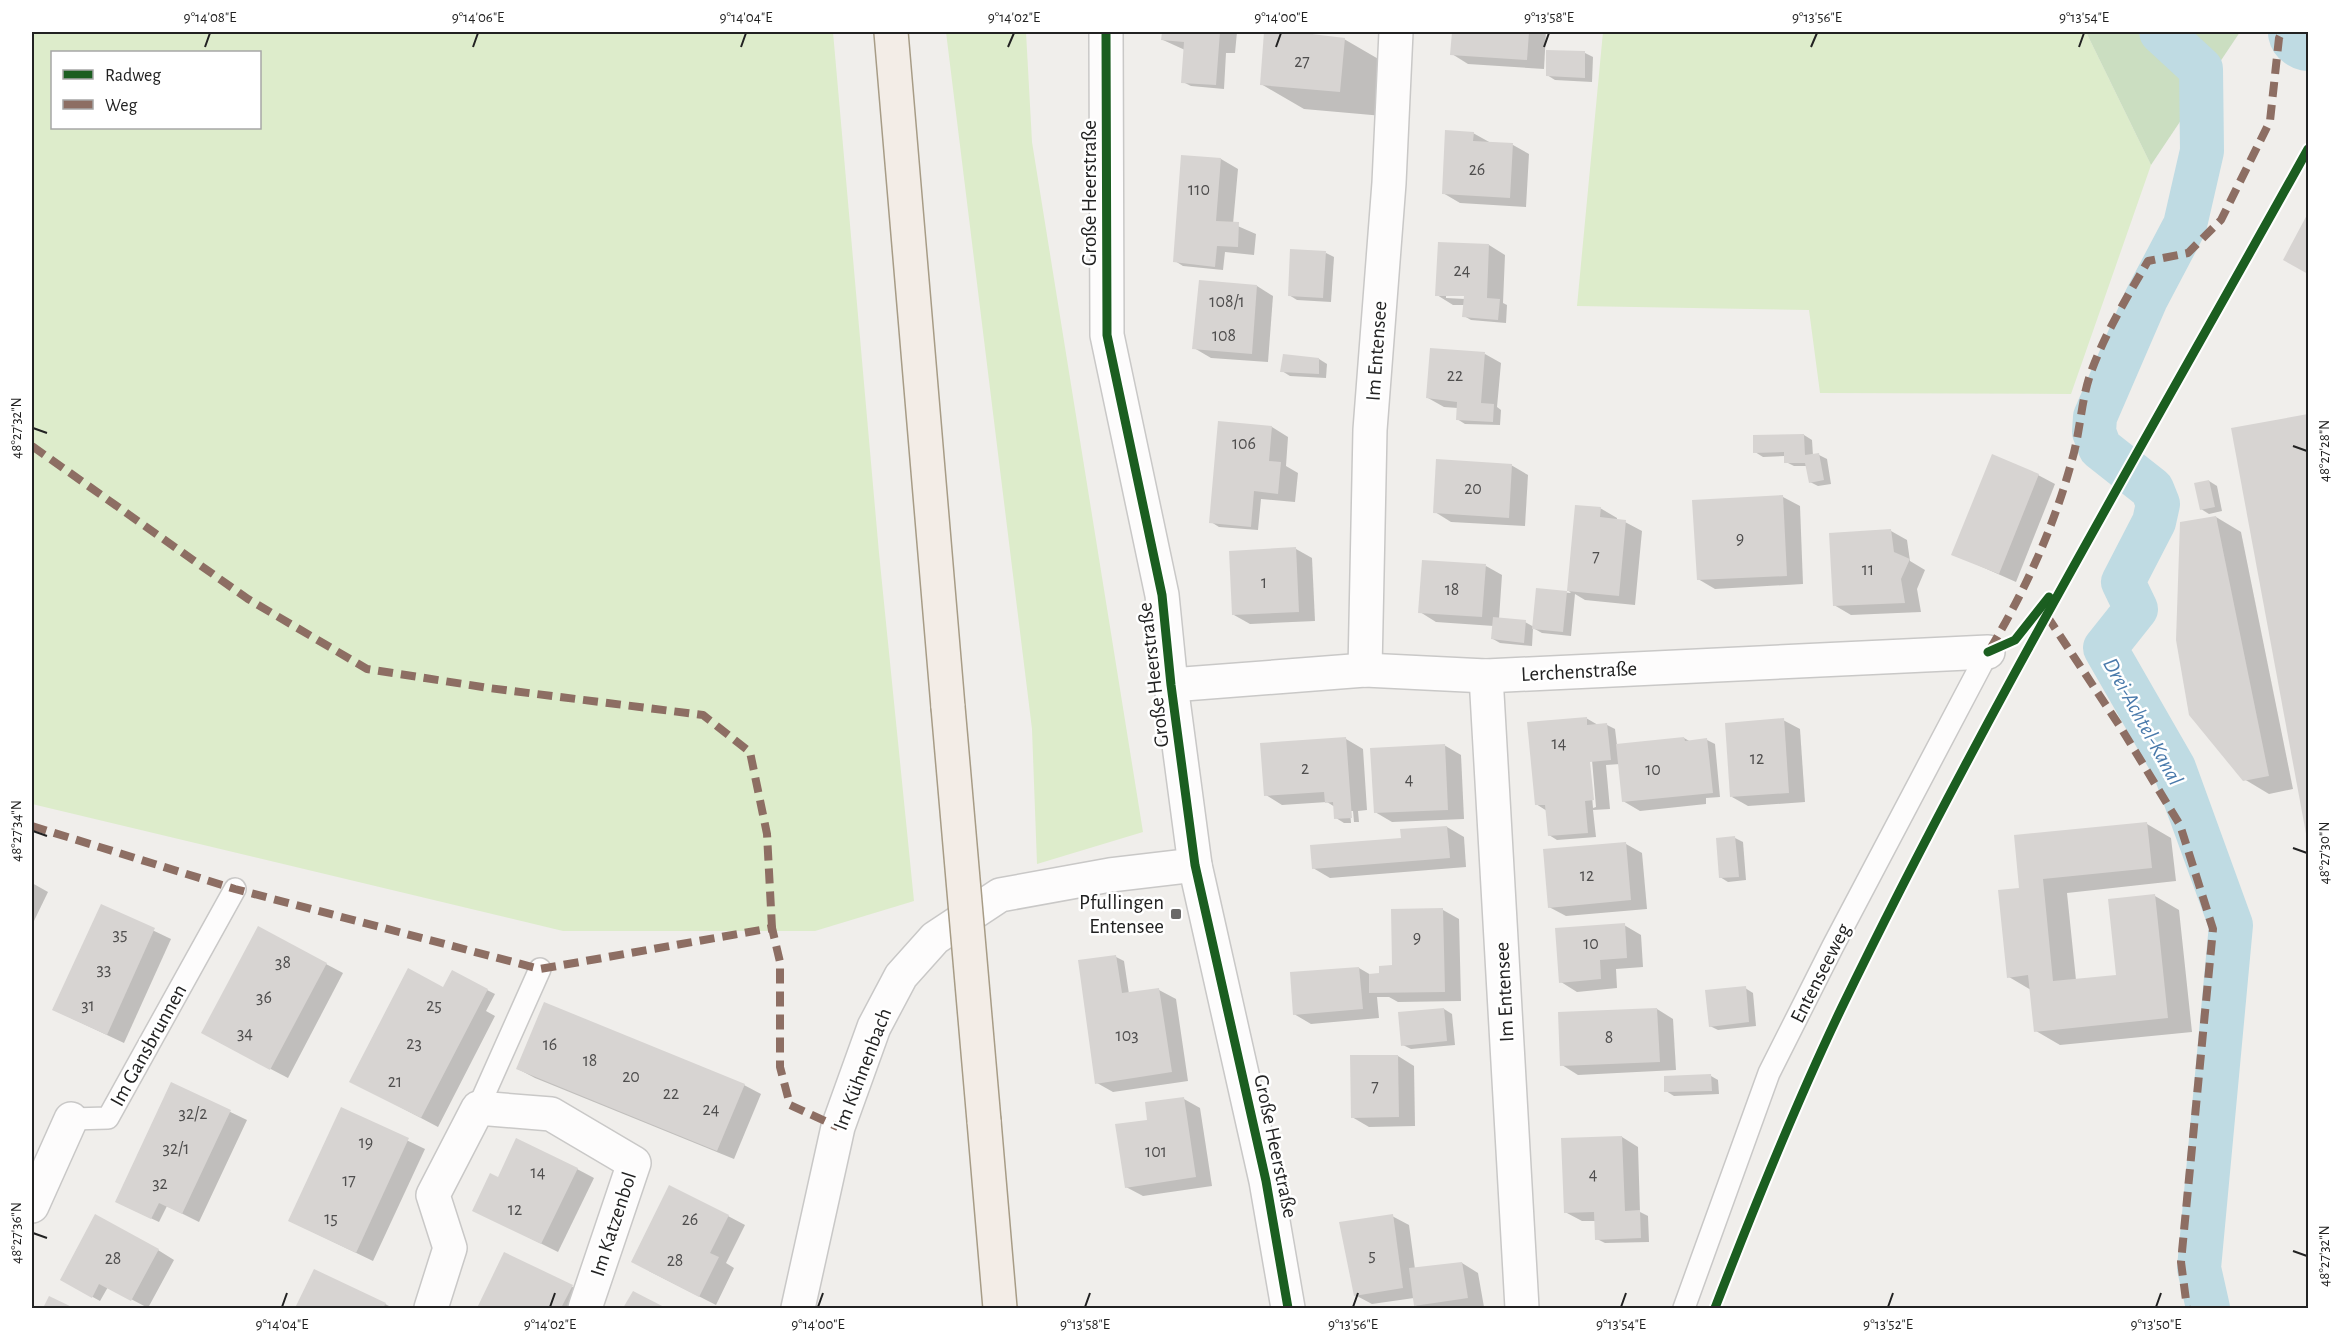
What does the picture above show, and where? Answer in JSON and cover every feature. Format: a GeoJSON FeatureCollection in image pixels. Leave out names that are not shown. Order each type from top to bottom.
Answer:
{"type":"FeatureCollection","features":[{"type":"Feature","properties":{"kind":"main road"},"geometry":{"type":"LineString","coordinates":[[891,32],[1000,1308]]}},
{"type":"Feature","properties":{"kind":"street","name":"Große Heerstraße"},"geometry":{"type":"LineString","coordinates":[[1106,32],[1107,335],[1162,595],[1171,685],[1195,865],[1266,1181],[1288,1308]]}},
{"type":"Feature","properties":{"kind":"street","name":"Im Entensee"},"geometry":{"type":"LineString","coordinates":[[1365,670],[1370,430],[1389,183],[1396,32]]}},
{"type":"Feature","properties":{"kind":"street","name":"Lerchenstraße"},"geometry":{"type":"LineString","coordinates":[[1171,685],[1365,670],[1486,676],[1988,651]]}},
{"type":"Feature","properties":{"kind":"street","name":"Im Entensee"},"geometry":{"type":"LineString","coordinates":[[1486,676],[1522,1308]]}},
{"type":"Feature","properties":{"kind":"street","name":"Im Kühnenbach"},"geometry":{"type":"LineString","coordinates":[[798,1308],[838,1127],[874,1027],[901,976],[935,938],[1000,895],[1110,875],[1195,865]]}},
{"type":"Feature","properties":{"kind":"street"},"geometry":{"type":"LineString","coordinates":[[431,1308],[450,1248],[433,1195],[478,1108]]}},
{"type":"Feature","properties":{"kind":"street","name":"Im Katzenbol"},"geometry":{"type":"LineString","coordinates":[[478,1108],[551,1114],[634,1163],[585,1308]]}},
{"type":"Feature","properties":{"kind":"street","name":"Im Gansbrunnen"},"geometry":{"type":"LineString","coordinates":[[32,1206],[71,1119]]}},
{"type":"Feature","properties":{"kind":"lane","name":"Entenseeweg"},"geometry":{"type":"LineString","coordinates":[[1683,1308],[1769,1073],[1988,651]]}},
{"type":"Feature","properties":{"kind":"lane","name":"Im Gansbrunnen"},"geometry":{"type":"LineString","coordinates":[[71,1119],[108,1118],[235,889]]}},
{"type":"Feature","properties":{"kind":"lane"},"geometry":{"type":"LineString","coordinates":[[478,1108],[540,969]]}},
{"type":"Feature","properties":{"kind":"green space"},"geometry":{"type":"Polygon","coordinates":[[[32,32],[833,32],[879,553],[914,901],[815,931],[563,931],[32,804],[32,32]]]}},
{"type":"Feature","properties":{"kind":"green space"},"geometry":{"type":"Polygon","coordinates":[[[946,32],[1026,32],[1032,142],[1143,832],[1037,864],[1032,729],[946,32]]]}},
{"type":"Feature","properties":{"kind":"green space"},"geometry":{"type":"Polygon","coordinates":[[[1603,32],[2086,32],[2151,165],[2071,394],[1820,393],[1809,310],[1577,306],[1603,32]]]}},
{"type":"Feature","properties":{"kind":"green space"},"geometry":{"type":"Polygon","coordinates":[[[2086,32],[2240,32],[2151,165],[2086,32]]]}},
{"type":"Feature","properties":{"kind":"building"},"geometry":{"type":"Polygon","coordinates":[[[1162,32],[1220,32],[1216,85],[1181,83],[1184,42],[1161,40],[1162,32]]]}},
{"type":"Feature","properties":{"kind":"building"},"geometry":{"type":"Polygon","coordinates":[[[1264,32],[1295,32],[1345,38],[1340,92],[1260,85],[1264,32]]]}},
{"type":"Feature","properties":{"kind":"building"},"geometry":{"type":"Polygon","coordinates":[[[1452,32],[1529,32],[1527,60],[1450,55],[1452,32]]]}},
{"type":"Feature","properties":{"kind":"building"},"geometry":{"type":"Polygon","coordinates":[[[1546,50],[1585,51],[1585,78],[1546,76],[1546,50]]]}},
{"type":"Feature","properties":{"kind":"building"},"geometry":{"type":"Polygon","coordinates":[[[1445,130],[1474,132],[1473,141],[1513,143],[1510,198],[1442,194],[1445,130]]]}},
{"type":"Feature","properties":{"kind":"building"},"geometry":{"type":"Polygon","coordinates":[[[1181,155],[1221,158],[1216,221],[1239,222],[1238,247],[1217,246],[1215,267],[1173,262],[1181,155]]]}},
{"type":"Feature","properties":{"kind":"building"},"geometry":{"type":"Polygon","coordinates":[[[2308,213],[2308,274],[2283,260],[2308,213]]]}},
{"type":"Feature","properties":{"kind":"building"},"geometry":{"type":"Polygon","coordinates":[[[1438,242],[1489,244],[1487,298],[1500,299],[1498,320],[1462,317],[1464,296],[1435,296],[1438,242]]]}},
{"type":"Feature","properties":{"kind":"building"},"geometry":{"type":"Polygon","coordinates":[[[1290,249],[1326,251],[1323,298],[1288,296],[1290,249]]]}},
{"type":"Feature","properties":{"kind":"building"},"geometry":{"type":"Polygon","coordinates":[[[1199,280],[1257,285],[1252,354],[1192,349],[1199,280]]]}},
{"type":"Feature","properties":{"kind":"building"},"geometry":{"type":"Polygon","coordinates":[[[1430,348],[1485,352],[1481,403],[1494,404],[1493,422],[1456,420],[1457,402],[1426,398],[1430,348]]]}},
{"type":"Feature","properties":{"kind":"building"},"geometry":{"type":"Polygon","coordinates":[[[1283,354],[1319,358],[1319,374],[1280,372],[1283,354]]]}},
{"type":"Feature","properties":{"kind":"building"},"geometry":{"type":"Polygon","coordinates":[[[2308,414],[2308,839],[2307,839],[2231,428],[2308,414]]]}},
{"type":"Feature","properties":{"kind":"building"},"geometry":{"type":"Polygon","coordinates":[[[1218,421],[1272,426],[1269,461],[1281,462],[1278,494],[1254,491],[1251,527],[1209,523],[1218,421]]]}},
{"type":"Feature","properties":{"kind":"building"},"geometry":{"type":"Polygon","coordinates":[[[1804,434],[1805,455],[1819,453],[1824,480],[1809,483],[1805,463],[1784,463],[1784,452],[1753,453],[1753,435],[1804,434]]]}},
{"type":"Feature","properties":{"kind":"building"},"geometry":{"type":"Polygon","coordinates":[[[1992,454],[2039,474],[1999,574],[1951,555],[1992,454]]]}},
{"type":"Feature","properties":{"kind":"building"},"geometry":{"type":"Polygon","coordinates":[[[1436,459],[1512,464],[1509,518],[1433,513],[1436,459]]]}},
{"type":"Feature","properties":{"kind":"building"},"geometry":{"type":"Polygon","coordinates":[[[2209,480],[2215,507],[2200,510],[2194,483],[2209,480]]]}},
{"type":"Feature","properties":{"kind":"building"},"geometry":{"type":"Polygon","coordinates":[[[1783,495],[1787,576],[1697,580],[1692,500],[1783,495]]]}},
{"type":"Feature","properties":{"kind":"building"},"geometry":{"type":"Polygon","coordinates":[[[1575,505],[1601,507],[1600,517],[1626,520],[1619,596],[1567,591],[1575,505]]]}},
{"type":"Feature","properties":{"kind":"building"},"geometry":{"type":"Polygon","coordinates":[[[2216,516],[2269,776],[2243,781],[2189,715],[2176,640],[2180,522],[2216,516]]]}},
{"type":"Feature","properties":{"kind":"building"},"geometry":{"type":"Polygon","coordinates":[[[1891,529],[1894,552],[1910,559],[1901,579],[1905,603],[1833,606],[1829,533],[1891,529]]]}},
{"type":"Feature","properties":{"kind":"building"},"geometry":{"type":"Polygon","coordinates":[[[1296,547],[1299,612],[1232,615],[1229,551],[1296,547]]]}},
{"type":"Feature","properties":{"kind":"building"},"geometry":{"type":"Polygon","coordinates":[[[1422,560],[1486,564],[1482,617],[1418,613],[1422,560]]]}},
{"type":"Feature","properties":{"kind":"building"},"geometry":{"type":"Polygon","coordinates":[[[1536,588],[1567,591],[1563,632],[1532,629],[1536,588]]]}},
{"type":"Feature","properties":{"kind":"building"},"geometry":{"type":"Polygon","coordinates":[[[1493,617],[1526,620],[1524,643],[1491,639],[1493,617]]]}},
{"type":"Feature","properties":{"kind":"building"},"geometry":{"type":"Polygon","coordinates":[[[1587,717],[1587,725],[1607,723],[1611,760],[1590,762],[1594,800],[1585,801],[1588,833],[1548,836],[1545,805],[1535,805],[1527,722],[1587,717]]]}},
{"type":"Feature","properties":{"kind":"building"},"geometry":{"type":"Polygon","coordinates":[[[1784,718],[1789,793],[1730,797],[1725,723],[1784,718]]]}},
{"type":"Feature","properties":{"kind":"building"},"geometry":{"type":"Polygon","coordinates":[[[1346,737],[1352,818],[1334,819],[1333,802],[1325,803],[1324,792],[1264,796],[1260,743],[1346,737]]]}},
{"type":"Feature","properties":{"kind":"building"},"geometry":{"type":"Polygon","coordinates":[[[1684,737],[1685,741],[1707,738],[1713,793],[1622,802],[1616,744],[1684,737]]]}},
{"type":"Feature","properties":{"kind":"building"},"geometry":{"type":"Polygon","coordinates":[[[1445,744],[1448,810],[1374,813],[1370,748],[1445,744]]]}},
{"type":"Feature","properties":{"kind":"building"},"geometry":{"type":"Polygon","coordinates":[[[2147,822],[2152,868],[2043,879],[2053,981],[2116,975],[2108,899],[2155,894],[2168,1018],[2034,1032],[2028,975],[2007,978],[1998,890],[2019,888],[2014,835],[2147,822]]]}},
{"type":"Feature","properties":{"kind":"building"},"geometry":{"type":"Polygon","coordinates":[[[1447,826],[1450,858],[1312,869],[1310,845],[1401,838],[1400,829],[1447,826]]]}},
{"type":"Feature","properties":{"kind":"building"},"geometry":{"type":"Polygon","coordinates":[[[1735,836],[1739,877],[1719,878],[1716,838],[1735,836]]]}},
{"type":"Feature","properties":{"kind":"building"},"geometry":{"type":"Polygon","coordinates":[[[1626,842],[1631,900],[1548,908],[1543,849],[1626,842]]]}},
{"type":"Feature","properties":{"kind":"building"},"geometry":{"type":"Polygon","coordinates":[[[101,904],[155,928],[107,1035],[52,1010],[101,904]]]}},
{"type":"Feature","properties":{"kind":"building"},"geometry":{"type":"Polygon","coordinates":[[[1443,908],[1445,992],[1369,993],[1369,974],[1379,973],[1379,966],[1392,965],[1391,909],[1443,908]]]}},
{"type":"Feature","properties":{"kind":"building"},"geometry":{"type":"Polygon","coordinates":[[[1625,923],[1627,958],[1600,960],[1601,979],[1559,983],[1555,928],[1625,923]]]}},
{"type":"Feature","properties":{"kind":"building"},"geometry":{"type":"Polygon","coordinates":[[[258,926],[327,963],[270,1070],[201,1033],[258,926]]]}},
{"type":"Feature","properties":{"kind":"building"},"geometry":{"type":"Polygon","coordinates":[[[1116,955],[1122,993],[1159,988],[1172,1072],[1095,1084],[1078,960],[1116,955]]]}},
{"type":"Feature","properties":{"kind":"building"},"geometry":{"type":"Polygon","coordinates":[[[1359,967],[1363,1009],[1293,1015],[1290,972],[1359,967]]]}},
{"type":"Feature","properties":{"kind":"building"},"geometry":{"type":"Polygon","coordinates":[[[408,968],[443,987],[452,970],[488,989],[421,1118],[349,1082],[408,968]]]}},
{"type":"Feature","properties":{"kind":"building"},"geometry":{"type":"Polygon","coordinates":[[[1746,986],[1749,1022],[1709,1027],[1705,990],[1746,986]]]}},
{"type":"Feature","properties":{"kind":"building"},"geometry":{"type":"Polygon","coordinates":[[[544,1002],[745,1084],[717,1151],[516,1069],[544,1002]]]}},
{"type":"Feature","properties":{"kind":"building"},"geometry":{"type":"Polygon","coordinates":[[[1444,1008],[1447,1041],[1401,1046],[1398,1012],[1444,1008]]]}},
{"type":"Feature","properties":{"kind":"building"},"geometry":{"type":"Polygon","coordinates":[[[1657,1008],[1660,1062],[1560,1066],[1558,1012],[1657,1008]]]}},
{"type":"Feature","properties":{"kind":"building"},"geometry":{"type":"Polygon","coordinates":[[[1350,1055],[1398,1055],[1399,1117],[1351,1118],[1350,1055]]]}},
{"type":"Feature","properties":{"kind":"building"},"geometry":{"type":"Polygon","coordinates":[[[1711,1074],[1712,1091],[1664,1092],[1664,1076],[1711,1074]]]}},
{"type":"Feature","properties":{"kind":"building"},"geometry":{"type":"Polygon","coordinates":[[[171,1082],[231,1110],[182,1214],[159,1203],[151,1219],[115,1202],[171,1082]]]}},
{"type":"Feature","properties":{"kind":"building"},"geometry":{"type":"Polygon","coordinates":[[[1184,1097],[1196,1177],[1125,1188],[1115,1124],[1147,1120],[1145,1102],[1184,1097]]]}},
{"type":"Feature","properties":{"kind":"building"},"geometry":{"type":"Polygon","coordinates":[[[341,1107],[409,1138],[356,1253],[288,1221],[341,1107]]]}},
{"type":"Feature","properties":{"kind":"building"},"geometry":{"type":"Polygon","coordinates":[[[1622,1136],[1625,1211],[1640,1210],[1641,1238],[1595,1240],[1594,1212],[1564,1213],[1561,1138],[1622,1136]]]}},
{"type":"Feature","properties":{"kind":"building"},"geometry":{"type":"Polygon","coordinates":[[[516,1138],[578,1168],[541,1244],[472,1211],[490,1173],[498,1177],[516,1138]]]}},
{"type":"Feature","properties":{"kind":"building"},"geometry":{"type":"Polygon","coordinates":[[[669,1185],[729,1215],[710,1253],[719,1257],[699,1297],[631,1262],[669,1185]]]}},
{"type":"Feature","properties":{"kind":"building"},"geometry":{"type":"Polygon","coordinates":[[[95,1214],[159,1249],[131,1301],[99,1284],[92,1298],[60,1280],[95,1214]]]}},
{"type":"Feature","properties":{"kind":"building"},"geometry":{"type":"Polygon","coordinates":[[[1393,1214],[1403,1288],[1354,1296],[1339,1222],[1393,1214]]]}},
{"type":"Feature","properties":{"kind":"building"},"geometry":{"type":"Polygon","coordinates":[[[504,1252],[573,1285],[561,1308],[477,1308],[504,1252]]]}},
{"type":"Feature","properties":{"kind":"building"},"geometry":{"type":"Polygon","coordinates":[[[1462,1262],[1468,1298],[1414,1306],[1409,1268],[1462,1262]]]}},
{"type":"Feature","properties":{"kind":"building"},"geometry":{"type":"Polygon","coordinates":[[[314,1269],[386,1303],[383,1308],[295,1308],[314,1269]]]}},
{"type":"Feature","properties":{"kind":"building"},"geometry":{"type":"Polygon","coordinates":[[[633,1291],[666,1308],[623,1308],[633,1291]]]}},
{"type":"Feature","properties":{"kind":"building"},"geometry":{"type":"Polygon","coordinates":[[[49,1296],[74,1308],[43,1308],[49,1296]]]}},
{"type":"Feature","properties":{"kind":"waterway","name":"Drei-Achtel-Kanal"},"geometry":{"type":"LineString","coordinates":[[2161,32],[2201,69],[2202,151],[2185,225],[2146,299],[2095,417],[2094,432],[2100,448],[2152,489],[2158,504],[2154,522],[2123,582],[2136,609],[2105,648],[2174,768],[2231,925],[2199,1268],[2208,1308]]}},
{"type":"Feature","properties":{"kind":"marked path"},"geometry":{"type":"LineString","coordinates":[[1990,649],[2027,581],[2057,510],[2075,450],[2087,385],[2102,345],[2148,261],[2188,253],[2221,220],[2270,121],[2279,38],[2282,32]]}},
{"type":"Feature","properties":{"kind":"marked path"},"geometry":{"type":"LineString","coordinates":[[32,446],[248,599],[367,669],[489,688],[703,715],[750,752],[767,834],[772,928]]}},
{"type":"Feature","properties":{"kind":"marked path"},"geometry":{"type":"LineString","coordinates":[[2047,616],[2121,728],[2180,825],[2213,929],[2181,1262],[2187,1308]]}},
{"type":"Feature","properties":{"kind":"marked path"},"geometry":{"type":"LineString","coordinates":[[32,826],[235,889],[540,969],[772,928],[780,962],[780,1067],[790,1105],[838,1127]]}},
{"type":"Feature","properties":{"kind":"cycle path"},"geometry":{"type":"LineString","coordinates":[[1106,32],[1107,335],[1162,595],[1171,685],[1195,865],[1266,1181],[1288,1308]]}},
{"type":"Feature","properties":{"kind":"cycle path"},"geometry":{"type":"LineString","coordinates":[[1715,1308],[1808,1081],[1896,898],[2010,682],[2308,149]]}},
{"type":"Feature","properties":{"kind":"cycle path"},"geometry":{"type":"LineString","coordinates":[[1988,652],[2015,640],[2049,597]]}},
{"type":"Feature","properties":{"kind":"place","name":"Pfullingen Entensee"},"geometry":{"type":"Point","coordinates":[1176,914]}}]}
